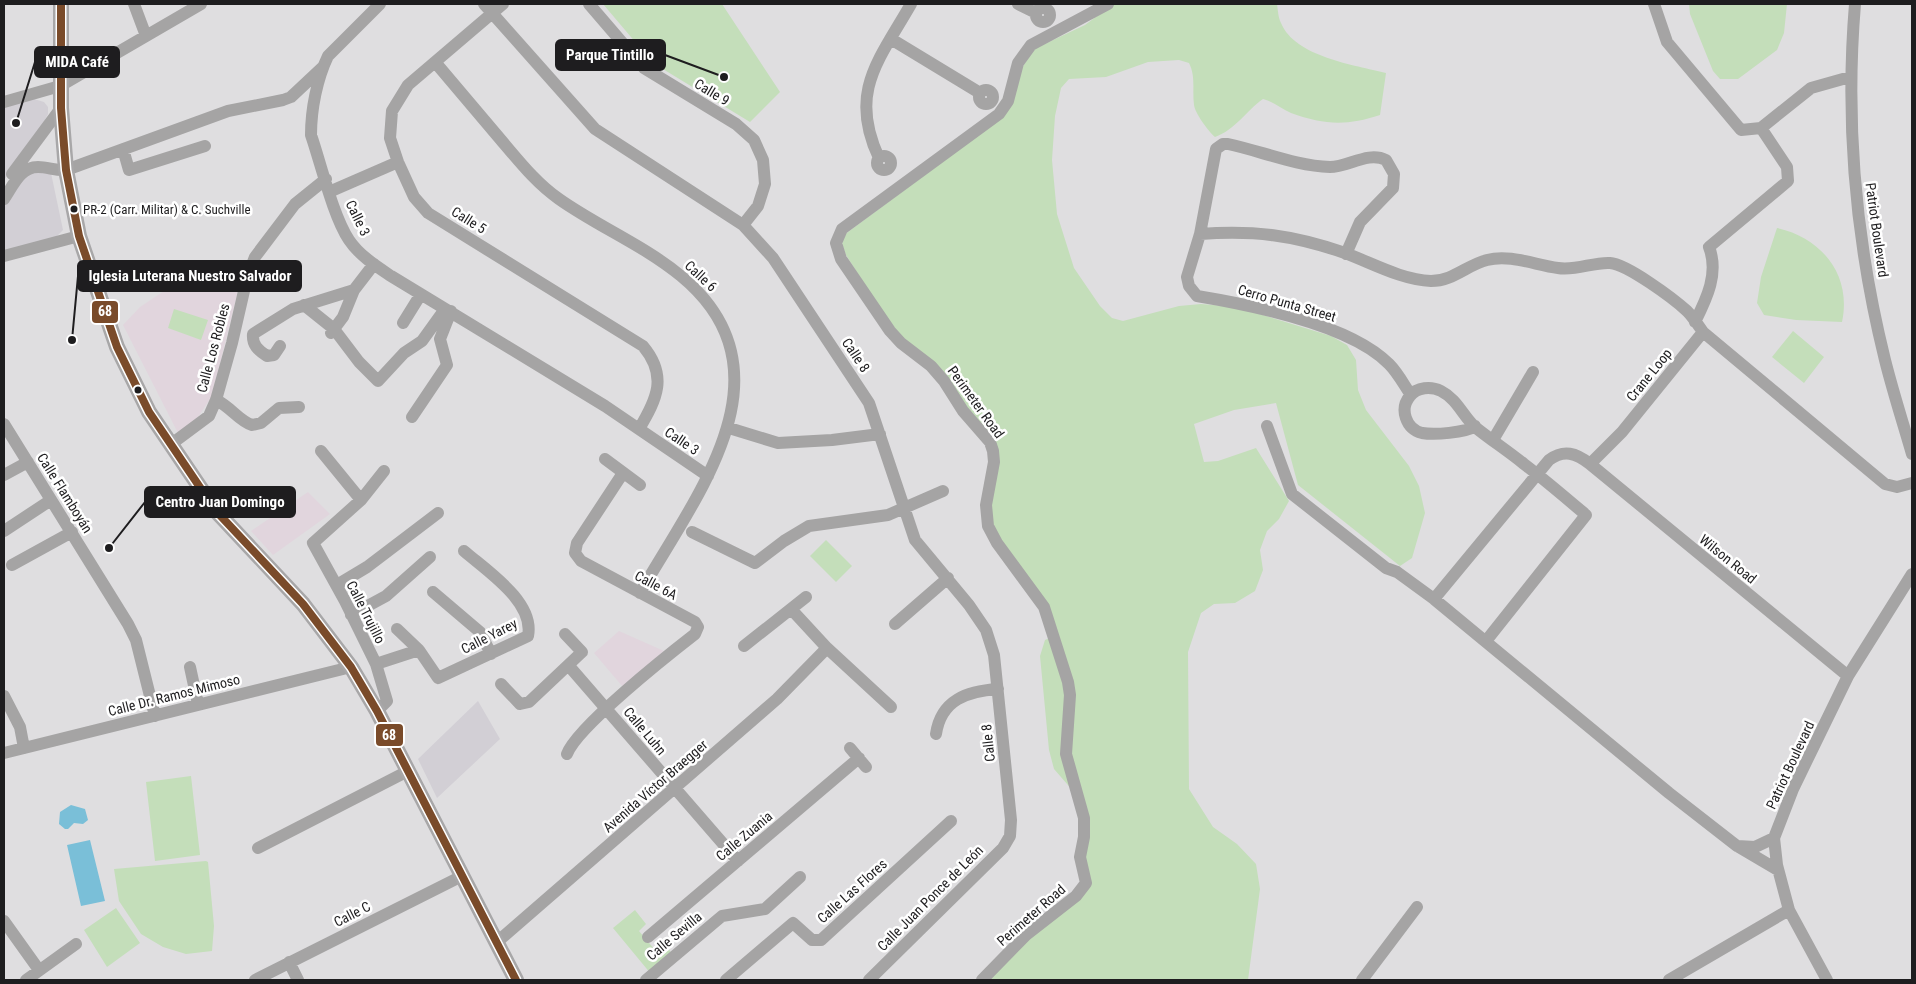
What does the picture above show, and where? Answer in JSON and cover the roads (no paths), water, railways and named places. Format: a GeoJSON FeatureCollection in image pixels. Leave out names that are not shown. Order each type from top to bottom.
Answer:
{"type":"FeatureCollection","features":[{"type":"Feature","properties":{"kind":"main road"},"geometry":{"type":"LineString","coordinates":[[60,4],[60,86],[66,170],[80,236],[111,332],[149,412],[216,511],[302,604],[351,667],[377,712],[516,980]]}},
{"type":"Feature","properties":{"kind":"street"},"geometry":{"type":"LineString","coordinates":[[134,4],[146,36]]}},
{"type":"Feature","properties":{"kind":"street"},"geometry":{"type":"LineString","coordinates":[[4,102],[60,86],[201,4]]}},
{"type":"Feature","properties":{"kind":"street"},"geometry":{"type":"LineString","coordinates":[[4,198],[25,170],[37,167],[53,171],[66,170],[228,111],[291,97],[323,67],[328,56],[380,4]]}},
{"type":"Feature","properties":{"kind":"street","name":"Calle 9"},"geometry":{"type":"LineString","coordinates":[[589,4],[644,68],[736,124],[754,140],[763,160],[764,184],[758,206],[743,225]]}},
{"type":"Feature","properties":{"kind":"street"},"geometry":{"type":"LineString","coordinates":[[879,158],[867,122],[866,92],[874,70],[911,4]]}},
{"type":"Feature","properties":{"kind":"street"},"geometry":{"type":"LineString","coordinates":[[1018,4],[1036,13]]}},
{"type":"Feature","properties":{"kind":"street","name":"Perimeter Road"},"geometry":{"type":"LineString","coordinates":[[982,980],[1026,935],[1076,896],[1086,883],[1080,857],[1084,837],[1084,818],[1066,754],[1070,695],[1068,682],[1044,607],[997,543],[988,526],[986,505],[994,462],[990,442],[963,411],[944,381],[931,366],[901,343],[890,331],[841,259],[836,243],[842,229],[999,114],[1008,101],[1018,63],[1031,45],[1108,4]]}},
{"type":"Feature","properties":{"kind":"street"},"geometry":{"type":"LineString","coordinates":[[1654,4],[1666,42],[1740,130],[1761,128],[1811,88],[1850,77]]}},
{"type":"Feature","properties":{"kind":"street","name":"Patriot Boulevard"},"geometry":{"type":"LineString","coordinates":[[1855,4],[1850,77],[1855,194],[1868,282],[1885,361],[1912,454]]}},
{"type":"Feature","properties":{"kind":"street","name":"Calle 8"},"geometry":{"type":"LineString","coordinates":[[494,7],[595,129],[743,225],[773,258],[865,396],[880,434],[915,540],[948,578],[986,630],[994,655],[998,688],[1011,820],[1010,836]]}},
{"type":"Feature","properties":{"kind":"street","name":"Calle 5"},"geometry":{"type":"LineString","coordinates":[[494,7],[408,85],[392,111],[390,138],[398,162],[414,197],[428,213],[643,346],[658,369],[658,388],[639,429]]}},
{"type":"Feature","properties":{"kind":"street"},"geometry":{"type":"LineString","coordinates":[[891,39],[980,93]]}},
{"type":"Feature","properties":{"kind":"street","name":"Calle 6"},"geometry":{"type":"LineString","coordinates":[[435,62],[534,179],[559,199],[679,274],[702,294],[724,330],[733,360],[736,391],[729,428],[708,476],[640,594]]}},
{"type":"Feature","properties":{"kind":"street","name":"Calle 3"},"geometry":{"type":"LineString","coordinates":[[323,67],[314,100],[311,135],[329,192],[349,240],[374,264],[639,429],[708,476]]}},
{"type":"Feature","properties":{"kind":"street"},"geometry":{"type":"LineString","coordinates":[[4,184],[61,108]]}},
{"type":"Feature","properties":{"kind":"street","name":"Crane Loop"},"geometry":{"type":"LineString","coordinates":[[1590,464],[1622,432],[1699,327],[1714,274],[1714,260],[1709,247],[1788,181],[1787,167],[1761,128]]}},
{"type":"Feature","properties":{"kind":"street","name":"Cerro Punta Street"},"geometry":{"type":"LineString","coordinates":[[1346,254],[1360,222],[1394,184],[1392,169],[1386,160],[1371,158],[1332,167],[1223,144],[1214,152],[1210,188],[1200,234],[1187,277],[1189,286],[1197,296],[1258,307],[1362,343],[1389,363],[1410,395]]}},
{"type":"Feature","properties":{"kind":"street"},"geometry":{"type":"LineString","coordinates":[[123,149],[129,170],[206,146]]}},
{"type":"Feature","properties":{"kind":"street"},"geometry":{"type":"LineString","coordinates":[[329,192],[398,162]]}},
{"type":"Feature","properties":{"kind":"street","name":"Calle Los Robles"},"geometry":{"type":"LineString","coordinates":[[170,445],[209,416],[216,400],[246,278],[255,257],[295,204],[326,179]]}},
{"type":"Feature","properties":{"kind":"street"},"geometry":{"type":"LineString","coordinates":[[1200,234],[1234,232],[1274,234],[1301,239],[1406,275],[1431,281],[1452,278],[1486,260],[1522,261],[1562,269],[1609,263],[1617,264],[1642,278],[1676,302],[1699,327],[1884,484],[1897,487],[1912,483]]}},
{"type":"Feature","properties":{"kind":"street"},"geometry":{"type":"LineString","coordinates":[[4,256],[80,236]]}},
{"type":"Feature","properties":{"kind":"street"},"geometry":{"type":"LineString","coordinates":[[333,331],[347,309],[354,290],[374,264]]}},
{"type":"Feature","properties":{"kind":"street"},"geometry":{"type":"LineString","coordinates":[[280,346],[274,355],[267,356],[253,342],[253,334],[304,304],[354,290]]}},
{"type":"Feature","properties":{"kind":"street"},"geometry":{"type":"LineString","coordinates":[[403,323],[421,294]]}},
{"type":"Feature","properties":{"kind":"street"},"geometry":{"type":"LineString","coordinates":[[304,304],[308,310],[333,331],[378,381],[404,353],[422,341],[448,310]]}},
{"type":"Feature","properties":{"kind":"street"},"geometry":{"type":"LineString","coordinates":[[412,417],[447,365],[440,338],[448,310]]}},
{"type":"Feature","properties":{"kind":"street"},"geometry":{"type":"LineString","coordinates":[[1494,440],[1533,372]]}},
{"type":"Feature","properties":{"kind":"street"},"geometry":{"type":"LineString","coordinates":[[1474,426],[1461,432],[1420,432],[1411,427],[1405,416],[1405,405],[1410,395],[1424,389],[1441,391],[1452,399],[1474,426],[1536,473],[1586,515],[1486,642]]}},
{"type":"Feature","properties":{"kind":"street"},"geometry":{"type":"LineString","coordinates":[[216,400],[229,406],[240,418],[252,425],[261,422],[279,408],[298,407]]}},
{"type":"Feature","properties":{"kind":"street","name":"Calle Flamboyán"},"geometry":{"type":"LineString","coordinates":[[4,424],[72,532],[136,640],[155,716]]}},
{"type":"Feature","properties":{"kind":"street"},"geometry":{"type":"LineString","coordinates":[[1268,426],[1292,494],[1386,568],[1397,572],[1434,599],[1669,793],[1737,846],[1778,871]]}},
{"type":"Feature","properties":{"kind":"street"},"geometry":{"type":"LineString","coordinates":[[729,428],[778,443],[832,440],[880,434]]}},
{"type":"Feature","properties":{"kind":"street"},"geometry":{"type":"LineString","coordinates":[[321,451],[361,500],[384,471]]}},
{"type":"Feature","properties":{"kind":"street"},"geometry":{"type":"LineString","coordinates":[[1434,599],[1536,473],[1555,456],[1565,453],[1577,454],[1590,464]]}},
{"type":"Feature","properties":{"kind":"street"},"geometry":{"type":"LineString","coordinates":[[605,460],[640,485]]}},
{"type":"Feature","properties":{"kind":"street"},"geometry":{"type":"LineString","coordinates":[[4,476],[28,462]]}},
{"type":"Feature","properties":{"kind":"street","name":"Wilson Road"},"geometry":{"type":"LineString","coordinates":[[1590,464],[1848,676]]}},
{"type":"Feature","properties":{"kind":"street","name":"Calle 6A"},"geometry":{"type":"LineString","coordinates":[[607,709],[695,634],[698,627],[695,622],[581,561],[575,553],[577,543],[623,473]]}},
{"type":"Feature","properties":{"kind":"street"},"geometry":{"type":"LineString","coordinates":[[692,532],[755,563],[798,531],[821,523],[888,515],[943,491]]}},
{"type":"Feature","properties":{"kind":"street"},"geometry":{"type":"LineString","coordinates":[[4,531],[51,500]]}},
{"type":"Feature","properties":{"kind":"street","name":"Calle Trujillo"},"geometry":{"type":"LineString","coordinates":[[361,500],[313,543],[318,557],[337,586],[376,664],[387,701],[377,712]]}},
{"type":"Feature","properties":{"kind":"street"},"geometry":{"type":"LineString","coordinates":[[337,586],[367,567],[438,513]]}},
{"type":"Feature","properties":{"kind":"street"},"geometry":{"type":"LineString","coordinates":[[12,564],[72,532]]}},
{"type":"Feature","properties":{"kind":"street","name":"Calle Yarey"},"geometry":{"type":"LineString","coordinates":[[419,650],[438,678],[528,636],[529,625],[516,596],[464,552]]}},
{"type":"Feature","properties":{"kind":"street"},"geometry":{"type":"LineString","coordinates":[[351,615],[386,596],[430,557]]}},
{"type":"Feature","properties":{"kind":"street","name":"Patriot Boulevard"},"geometry":{"type":"LineString","coordinates":[[1827,980],[1790,910],[1778,871],[1774,838],[1793,789],[1848,676],[1912,574]]}},
{"type":"Feature","properties":{"kind":"street"},"geometry":{"type":"LineString","coordinates":[[895,624],[948,578]]}},
{"type":"Feature","properties":{"kind":"street"},"geometry":{"type":"LineString","coordinates":[[433,592],[480,632],[491,654]]}},
{"type":"Feature","properties":{"kind":"street"},"geometry":{"type":"LineString","coordinates":[[744,646],[806,597]]}},
{"type":"Feature","properties":{"kind":"street"},"geometry":{"type":"LineString","coordinates":[[791,609],[827,648],[891,707]]}},
{"type":"Feature","properties":{"kind":"street"},"geometry":{"type":"LineString","coordinates":[[376,664],[419,650],[397,629]]}},
{"type":"Feature","properties":{"kind":"street"},"geometry":{"type":"LineString","coordinates":[[501,684],[520,704],[526,704],[582,652],[565,634]]}},
{"type":"Feature","properties":{"kind":"street","name":"Avenida Víctor Braegger"},"geometry":{"type":"LineString","coordinates":[[497,942],[777,699],[827,648]]}},
{"type":"Feature","properties":{"kind":"street","name":"Calle Luhn"},"geometry":{"type":"LineString","coordinates":[[569,666],[738,861]]}},
{"type":"Feature","properties":{"kind":"street","name":"Calle Dr. Ramos Mimoso"},"geometry":{"type":"LineString","coordinates":[[4,753],[351,667]]}},
{"type":"Feature","properties":{"kind":"street"},"geometry":{"type":"LineString","coordinates":[[190,668],[198,704]]}},
{"type":"Feature","properties":{"kind":"street"},"geometry":{"type":"LineString","coordinates":[[936,734],[938,721],[960,697],[977,690],[998,688]]}},
{"type":"Feature","properties":{"kind":"street"},"geometry":{"type":"LineString","coordinates":[[4,696],[20,727],[24,748]]}},
{"type":"Feature","properties":{"kind":"street"},"geometry":{"type":"LineString","coordinates":[[567,754],[570,746],[607,709]]}},
{"type":"Feature","properties":{"kind":"street","name":"Calle Zuania"},"geometry":{"type":"LineString","coordinates":[[648,937],[738,861],[862,762],[850,748]]}},
{"type":"Feature","properties":{"kind":"street"},"geometry":{"type":"LineString","coordinates":[[258,848],[408,771]]}},
{"type":"Feature","properties":{"kind":"street","name":"Calle Las Flores"},"geometry":{"type":"LineString","coordinates":[[726,980],[793,922],[812,940],[821,940],[951,822]]}},
{"type":"Feature","properties":{"kind":"street","name":"Calle Juan Ponce de León"},"geometry":{"type":"LineString","coordinates":[[869,980],[1003,848],[1010,836]]}},
{"type":"Feature","properties":{"kind":"street"},"geometry":{"type":"LineString","coordinates":[[1737,846],[1755,847],[1774,838]]}},
{"type":"Feature","properties":{"kind":"street","name":"Calle C"},"geometry":{"type":"LineString","coordinates":[[255,980],[462,876]]}},
{"type":"Feature","properties":{"kind":"street","name":"Calle Sevilla"},"geometry":{"type":"LineString","coordinates":[[646,980],[722,916],[765,909],[800,877]]}},
{"type":"Feature","properties":{"kind":"street"},"geometry":{"type":"LineString","coordinates":[[1362,980],[1417,907]]}},
{"type":"Feature","properties":{"kind":"street"},"geometry":{"type":"LineString","coordinates":[[1669,980],[1790,910]]}},
{"type":"Feature","properties":{"kind":"street"},"geometry":{"type":"LineString","coordinates":[[4,921],[39,970]]}},
{"type":"Feature","properties":{"kind":"street"},"geometry":{"type":"LineString","coordinates":[[26,980],[76,944]]}},
{"type":"Feature","properties":{"kind":"street"},"geometry":{"type":"LineString","coordinates":[[289,962],[298,980]]}},
{"type":"Feature","properties":{"kind":"water"},"geometry":{"type":"Polygon","coordinates":[[[71,805],[85,809],[88,820],[83,824],[74,823],[68,829],[65,829],[59,824],[60,812],[71,805]]]}},
{"type":"Feature","properties":{"kind":"water"},"geometry":{"type":"Polygon","coordinates":[[[90,840],[105,901],[81,906],[67,845],[90,840]]]}},
{"type":"Feature","properties":{"kind":"place","name":"Parque Tintillo"},"geometry":{"type":"Point","coordinates":[724,77]}},
{"type":"Feature","properties":{"kind":"place","name":"MIDA Café"},"geometry":{"type":"Point","coordinates":[16,123]}},
{"type":"Feature","properties":{"kind":"place","name":"PR-2 (Carr. Militar) & C. Suchville"},"geometry":{"type":"Point","coordinates":[74,209]}},
{"type":"Feature","properties":{"kind":"place","name":"Iglesia Luterana Nuestro Salvador"},"geometry":{"type":"Point","coordinates":[72,340]}},
{"type":"Feature","properties":{"kind":"place","name":"Centro Juan Domingo"},"geometry":{"type":"Point","coordinates":[109,548]}}]}
